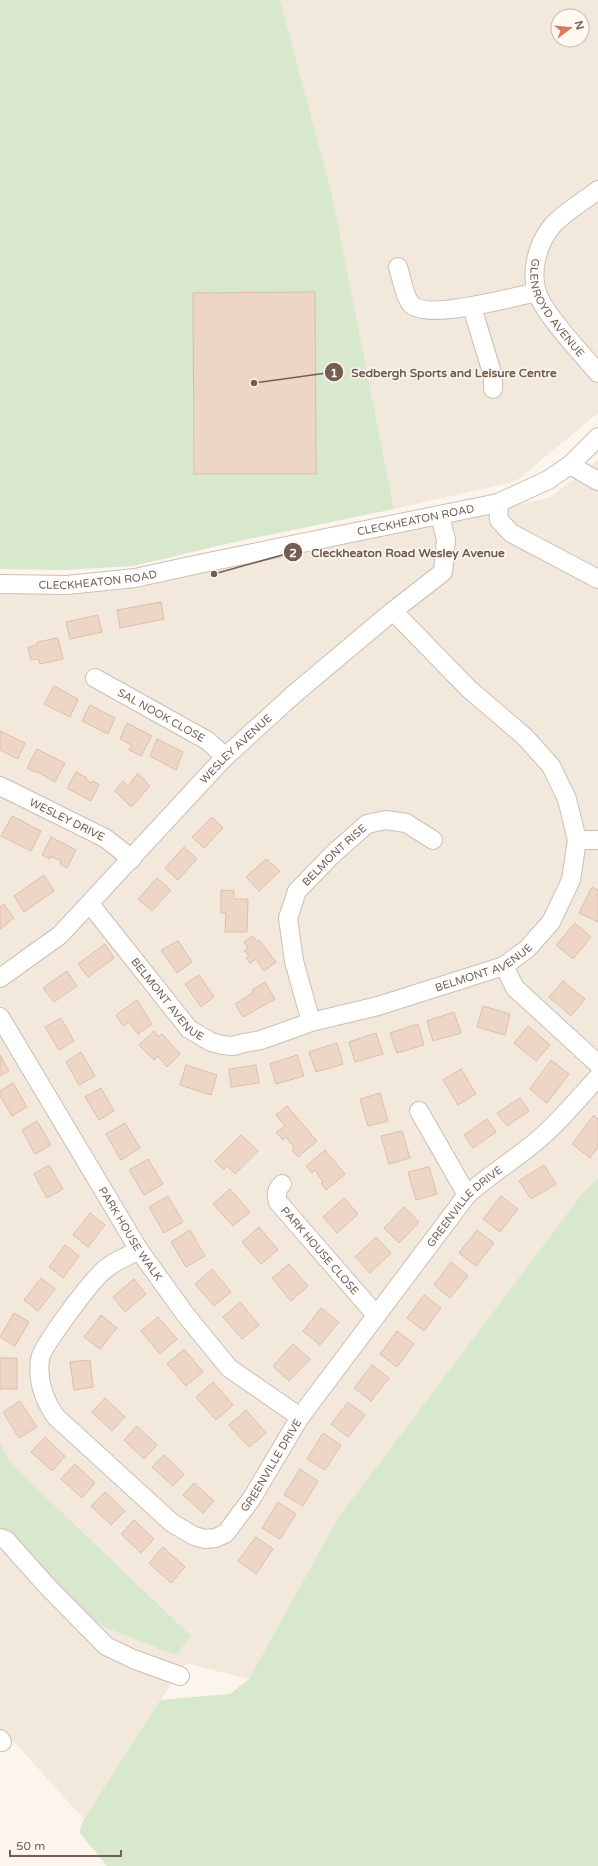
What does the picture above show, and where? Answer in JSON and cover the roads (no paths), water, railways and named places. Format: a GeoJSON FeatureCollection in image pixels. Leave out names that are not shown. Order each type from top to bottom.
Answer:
{"type":"FeatureCollection","features":[{"type":"Feature","properties":{"kind":"street","name":"GLENROYD AVENUE"},"geometry":{"type":"LineString","coordinates":[[598,190],[552,225],[542,241],[535,263],[537,292],[551,317],[598,372]]}},
{"type":"Feature","properties":{"kind":"street"},"geometry":{"type":"LineString","coordinates":[[398,267],[410,304],[416,309],[425,311],[472,307],[537,292]]}},
{"type":"Feature","properties":{"kind":"street"},"geometry":{"type":"LineString","coordinates":[[472,307],[493,376],[493,389]]}},
{"type":"Feature","properties":{"kind":"street","name":"CLECKHEATON ROAD"},"geometry":{"type":"LineString","coordinates":[[0,584],[67,584],[135,578],[206,562],[498,503],[548,480],[570,465],[598,437]]}},
{"type":"Feature","properties":{"kind":"street"},"geometry":{"type":"LineString","coordinates":[[570,465],[598,481]]}},
{"type":"Feature","properties":{"kind":"street"},"geometry":{"type":"LineString","coordinates":[[498,503],[499,520],[511,532],[598,579]]}},
{"type":"Feature","properties":{"kind":"street","name":"WESLEY AVENUE"},"geometry":{"type":"LineString","coordinates":[[0,978],[60,934],[132,859],[225,757],[293,696],[393,611],[443,572],[446,540],[440,515]]}},
{"type":"Feature","properties":{"kind":"street","name":"BELMONT AVENUE"},"geometry":{"type":"LineString","coordinates":[[90,904],[189,1029],[198,1036],[216,1043],[233,1046],[261,1040],[311,1022],[378,1006],[504,966],[527,949],[550,922],[571,880],[577,840],[567,799],[551,766],[526,737],[469,689],[393,611]]}},
{"type":"Feature","properties":{"kind":"street","name":"SAL NOOK CLOSE"},"geometry":{"type":"LineString","coordinates":[[95,678],[208,742],[225,757]]}},
{"type":"Feature","properties":{"kind":"street","name":"WESLEY DRIVE"},"geometry":{"type":"LineString","coordinates":[[0,786],[105,838],[132,859]]}},
{"type":"Feature","properties":{"kind":"street","name":"BELMONT RISE"},"geometry":{"type":"LineString","coordinates":[[311,1022],[294,961],[288,918],[297,891],[333,854],[367,824],[386,820],[406,823],[433,840]]}},
{"type":"Feature","properties":{"kind":"street"},"geometry":{"type":"LineString","coordinates":[[577,840],[598,840]]}},
{"type":"Feature","properties":{"kind":"street"},"geometry":{"type":"LineString","coordinates":[[504,966],[515,988],[598,1064]]}},
{"type":"Feature","properties":{"kind":"street","name":"PARK HOUSE WALK"},"geometry":{"type":"LineString","coordinates":[[0,1017],[139,1250],[185,1314],[229,1368],[300,1417]]}},
{"type":"Feature","properties":{"kind":"street","name":"GREENVILLE DRIVE"},"geometry":{"type":"LineString","coordinates":[[139,1250],[111,1265],[100,1274],[52,1336],[40,1358],[39,1374],[42,1388],[47,1404],[56,1417],[172,1523],[194,1536],[205,1539],[216,1538],[226,1533],[252,1498],[300,1417],[467,1195],[486,1178],[533,1144],[558,1121],[598,1077]]}},
{"type":"Feature","properties":{"kind":"street"},"geometry":{"type":"LineString","coordinates":[[419,1111],[467,1195]]}},
{"type":"Feature","properties":{"kind":"street","name":"PARK HOUSE CLOSE"},"geometry":{"type":"LineString","coordinates":[[282,1184],[277,1189],[276,1195],[278,1202],[376,1315]]}},
{"type":"Feature","properties":{"kind":"street"},"geometry":{"type":"LineString","coordinates":[[0,1538],[6,1540],[47,1586],[106,1646],[133,1659],[180,1676]]}},
{"type":"Feature","properties":{"kind":"place","name":"Sedbergh Sports and Leisure Centre"},"geometry":{"type":"Point","coordinates":[254,383]}},
{"type":"Feature","properties":{"kind":"place","name":"Cleckheaton Road Wesley Avenue"},"geometry":{"type":"Point","coordinates":[214,574]}}]}
